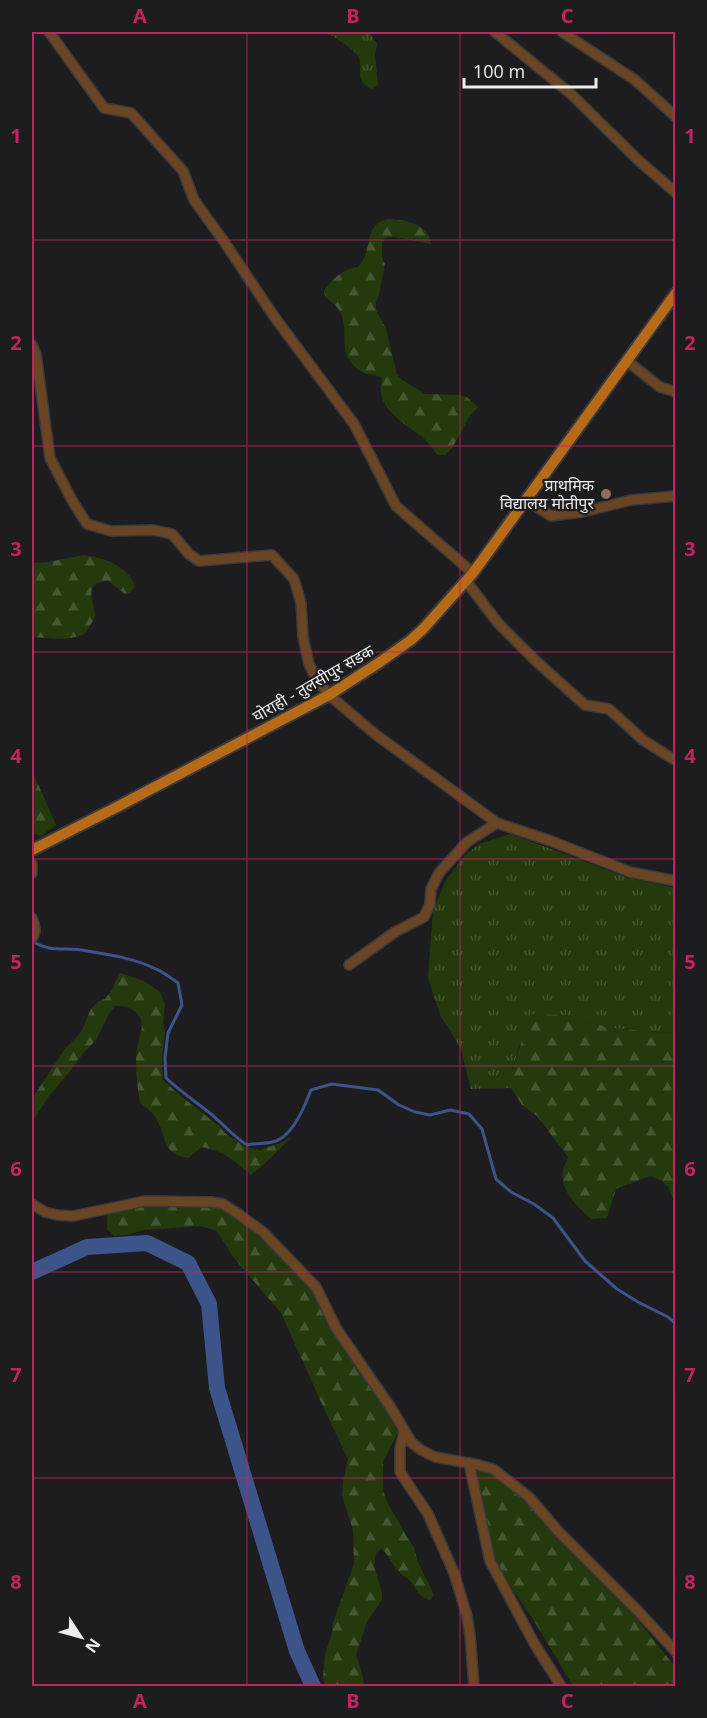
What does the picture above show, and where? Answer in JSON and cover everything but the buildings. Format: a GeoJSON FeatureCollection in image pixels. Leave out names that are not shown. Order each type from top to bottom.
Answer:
{"type":"FeatureCollection","features":[{"type":"Feature","properties":{"kind":"main road","name":"घोराही - तुलसीपुर सडक"},"geometry":{"type":"LineString","coordinates":[[32,850],[329,695],[411,640],[469,577],[675,293]]}},
{"type":"Feature","properties":{"kind":"street"},"geometry":{"type":"LineString","coordinates":[[49,32],[104,108],[131,113],[183,171],[194,200],[273,315],[354,424],[396,506],[469,577],[498,623],[536,661],[585,705],[609,709],[643,740],[675,759]]}},
{"type":"Feature","properties":{"kind":"street"},"geometry":{"type":"LineString","coordinates":[[495,32],[571,94],[675,194]]}},
{"type":"Feature","properties":{"kind":"street"},"geometry":{"type":"LineString","coordinates":[[562,32],[635,80],[675,117]]}},
{"type":"Feature","properties":{"kind":"street"},"geometry":{"type":"LineString","coordinates":[[32,345],[36,354],[50,458],[72,502],[87,524],[111,531],[153,530],[172,534],[189,554],[199,561],[272,555],[294,579],[301,603],[303,637],[309,664],[316,679],[329,695],[375,734],[497,823],[630,872],[675,881]]}},
{"type":"Feature","properties":{"kind":"street"},"geometry":{"type":"LineString","coordinates":[[627,361],[660,387],[675,392]]}},
{"type":"Feature","properties":{"kind":"street"},"geometry":{"type":"LineString","coordinates":[[526,500],[551,516],[582,512],[631,500],[675,496]]}},
{"type":"Feature","properties":{"kind":"street"},"geometry":{"type":"LineString","coordinates":[[349,965],[395,932],[424,917],[429,910],[431,889],[439,873],[467,842],[497,823]]}},
{"type":"Feature","properties":{"kind":"street"},"geometry":{"type":"LineString","coordinates":[[32,864],[32,873]]}},
{"type":"Feature","properties":{"kind":"street"},"geometry":{"type":"LineString","coordinates":[[32,918],[35,927],[33,936]]}},
{"type":"Feature","properties":{"kind":"street"},"geometry":{"type":"LineString","coordinates":[[32,1204],[45,1212],[73,1216],[145,1201],[223,1204],[263,1232],[316,1287],[336,1328],[412,1443],[435,1457],[493,1469],[529,1497],[558,1531],[639,1611],[675,1652]]}},
{"type":"Feature","properties":{"kind":"street"},"geometry":{"type":"LineString","coordinates":[[404,1431],[400,1449],[400,1472],[428,1514],[454,1573],[467,1616],[474,1686]]}},
{"type":"Feature","properties":{"kind":"street"},"geometry":{"type":"LineString","coordinates":[[470,1463],[490,1561],[534,1643],[561,1686]]}},
{"type":"Feature","properties":{"kind":"green space"},"geometry":{"type":"Polygon","coordinates":[[[326,32],[369,32],[377,44],[375,55],[378,85],[372,89],[362,82],[360,61],[356,53],[326,32]]]}},
{"type":"Feature","properties":{"kind":"green space"},"geometry":{"type":"Polygon","coordinates":[[[386,219],[407,221],[420,227],[426,231],[431,244],[395,237],[387,237],[382,242],[382,258],[385,264],[376,310],[386,329],[397,374],[425,394],[461,395],[478,407],[446,455],[439,455],[422,437],[391,412],[382,399],[382,378],[360,371],[352,364],[345,350],[343,318],[338,308],[325,297],[324,290],[335,278],[348,269],[358,267],[366,253],[371,233],[379,223],[386,219]]]}},
{"type":"Feature","properties":{"kind":"green space"},"geometry":{"type":"Polygon","coordinates":[[[84,555],[99,558],[121,568],[135,586],[131,592],[125,594],[108,581],[95,585],[91,593],[95,614],[82,635],[61,639],[32,637],[32,563],[84,555]]]}},
{"type":"Feature","properties":{"kind":"green space"},"geometry":{"type":"Polygon","coordinates":[[[32,772],[56,825],[41,836],[32,833],[32,772]]]}},
{"type":"Feature","properties":{"kind":"green space"},"geometry":{"type":"Polygon","coordinates":[[[510,834],[628,878],[675,888],[675,1032],[609,1028],[566,1015],[520,1044],[511,1073],[511,1088],[471,1089],[461,1050],[441,1017],[428,978],[433,911],[446,880],[465,855],[479,844],[510,834]]]}},
{"type":"Feature","properties":{"kind":"green space"},"geometry":{"type":"Polygon","coordinates":[[[120,973],[144,981],[160,992],[165,1004],[163,1080],[225,1133],[246,1147],[260,1150],[292,1137],[251,1175],[229,1157],[211,1149],[202,1147],[188,1158],[173,1153],[166,1145],[156,1117],[140,1103],[136,1058],[142,1023],[137,1013],[125,1007],[115,1006],[96,1040],[49,1096],[32,1122],[32,1099],[64,1050],[81,1032],[91,1009],[99,1001],[105,999],[120,973]]]}},
{"type":"Feature","properties":{"kind":"green space"},"geometry":{"type":"Polygon","coordinates":[[[531,1014],[566,1015],[609,1028],[675,1032],[675,1203],[668,1187],[662,1181],[650,1176],[616,1189],[607,1218],[591,1219],[571,1198],[563,1177],[568,1157],[537,1116],[522,1105],[511,1088],[511,1073],[531,1014]]]}},
{"type":"Feature","properties":{"kind":"green space"},"geometry":{"type":"Polygon","coordinates":[[[197,1205],[223,1209],[245,1223],[314,1292],[332,1333],[385,1408],[398,1432],[383,1462],[383,1490],[388,1504],[414,1548],[418,1562],[434,1595],[430,1600],[423,1597],[400,1573],[382,1549],[376,1553],[374,1566],[382,1600],[367,1622],[356,1655],[364,1686],[325,1686],[323,1677],[325,1654],[333,1623],[354,1564],[353,1530],[342,1496],[348,1459],[281,1313],[234,1258],[217,1231],[201,1226],[143,1230],[114,1236],[107,1229],[107,1215],[113,1211],[136,1207],[197,1205]]]}},
{"type":"Feature","properties":{"kind":"green space"},"geometry":{"type":"Polygon","coordinates":[[[476,1468],[492,1472],[529,1502],[553,1534],[626,1605],[675,1667],[675,1686],[573,1686],[533,1619],[493,1561],[476,1468]]]}},
{"type":"Feature","properties":{"kind":"waterway"},"geometry":{"type":"LineString","coordinates":[[32,941],[51,948],[81,950],[130,959],[161,971],[178,983],[182,1005],[168,1033],[165,1058],[166,1078],[247,1145],[273,1142],[282,1138],[298,1119],[311,1090],[332,1084],[378,1090],[399,1105],[415,1112],[430,1115],[450,1110],[469,1114],[482,1129],[496,1179],[511,1192],[534,1204],[553,1218],[585,1261],[617,1289],[668,1317],[676,1324]]}},
{"type":"Feature","properties":{"kind":"waterway"},"geometry":{"type":"LineString","coordinates":[[32,1272],[87,1247],[147,1243],[188,1263],[209,1304],[217,1388],[297,1651],[313,1686]]}},
{"type":"Feature","properties":{"kind":"place","name":"प्राथमिक विद्यालय मोतीपुर"},"geometry":{"type":"Point","coordinates":[606,494]}}]}
